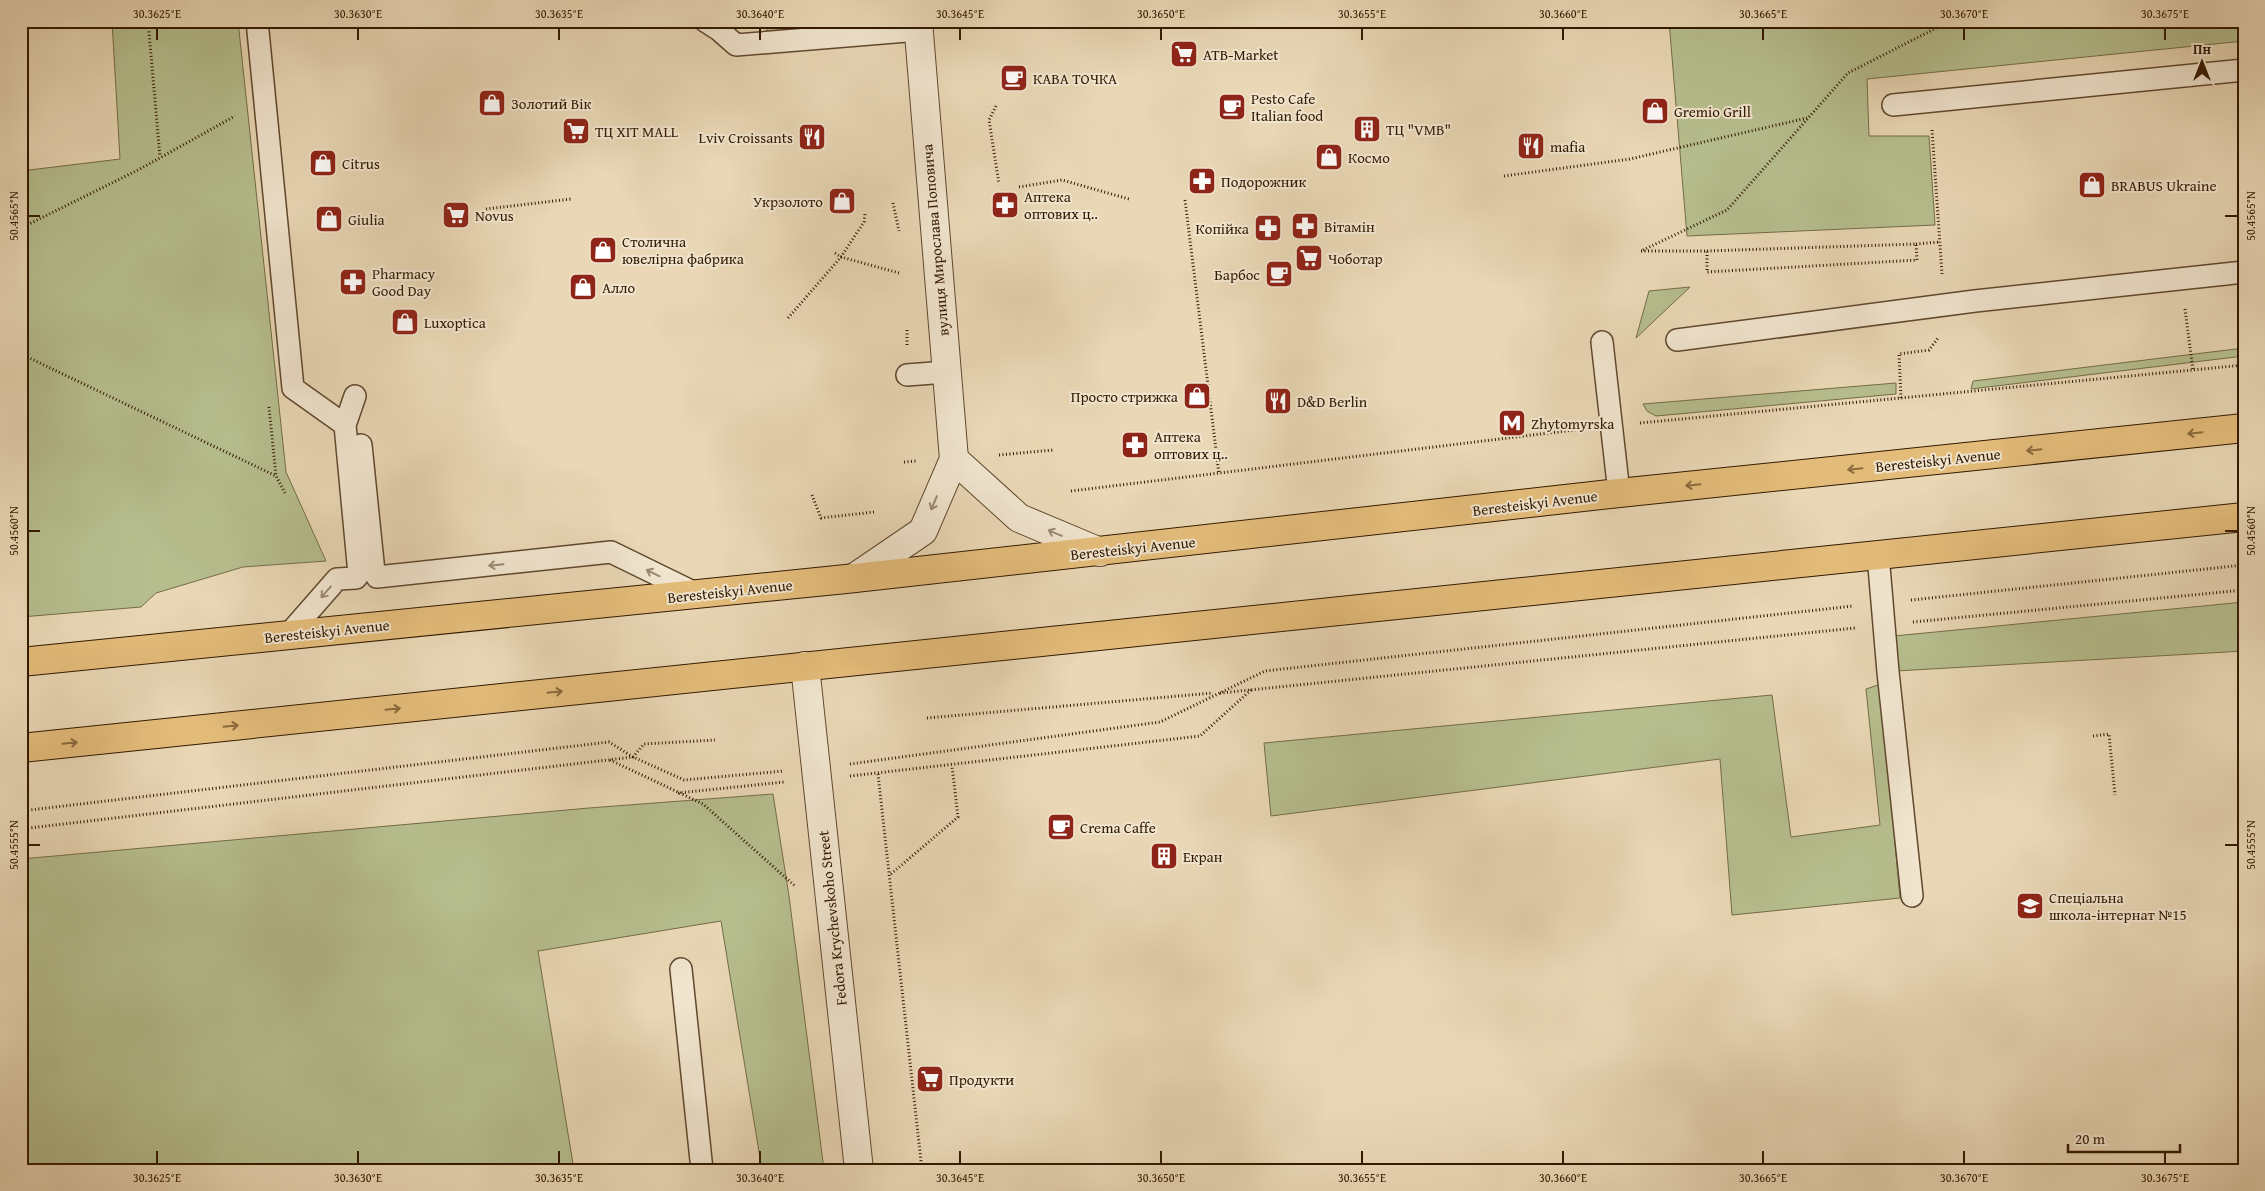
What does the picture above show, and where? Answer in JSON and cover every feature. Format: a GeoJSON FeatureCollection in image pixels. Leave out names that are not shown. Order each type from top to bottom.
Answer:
{"type":"FeatureCollection","features":[{"type":"Feature","properties":{"kind":"main road","name":"Beresteiskyi Avenue"},"geometry":{"type":"LineString","coordinates":[[21,662],[854,578],[1619,493],[2244,428]]}},
{"type":"Feature","properties":{"kind":"main road"},"geometry":{"type":"LineString","coordinates":[[21,748],[2244,517]]}},
{"type":"Feature","properties":{"kind":"street","name":"вулиця Мирослава Поповича"},"geometry":{"type":"LineString","coordinates":[[854,578],[923,531],[954,459],[919,26]]}},
{"type":"Feature","properties":{"kind":"street"},"geometry":{"type":"LineString","coordinates":[[954,459],[1019,518],[1100,552]]}},
{"type":"Feature","properties":{"kind":"street","name":"Fedora Krychevskoho Street"},"geometry":{"type":"LineString","coordinates":[[804,666],[859,1170]]}},
{"type":"Feature","properties":{"kind":"lane"},"geometry":{"type":"LineString","coordinates":[[257,21],[293,388],[345,425]]}},
{"type":"Feature","properties":{"kind":"lane"},"geometry":{"type":"LineString","coordinates":[[705,21],[736,45],[919,26]]}},
{"type":"Feature","properties":{"kind":"lane"},"geometry":{"type":"LineString","coordinates":[[1893,105],[2244,70]]}},
{"type":"Feature","properties":{"kind":"lane"},"geometry":{"type":"LineString","coordinates":[[1677,340],[1945,305],[2244,272]]}},
{"type":"Feature","properties":{"kind":"lane"},"geometry":{"type":"LineString","coordinates":[[1602,342],[1619,493]]}},
{"type":"Feature","properties":{"kind":"lane"},"geometry":{"type":"LineString","coordinates":[[906,375],[946,372]]}},
{"type":"Feature","properties":{"kind":"lane"},"geometry":{"type":"LineString","coordinates":[[355,396],[345,425],[369,538],[374,572],[377,577],[611,552],[697,594]]}},
{"type":"Feature","properties":{"kind":"lane"},"geometry":{"type":"LineString","coordinates":[[288,635],[337,579],[358,577],[358,489],[361,445]]}},
{"type":"Feature","properties":{"kind":"lane"},"geometry":{"type":"LineString","coordinates":[[1878,555],[1888,672],[1912,896]]}},
{"type":"Feature","properties":{"kind":"lane"},"geometry":{"type":"LineString","coordinates":[[681,969],[702,1170]]}},
{"type":"Feature","properties":{"kind":"path"},"geometry":{"type":"LineString","coordinates":[[148,21],[160,157]]}},
{"type":"Feature","properties":{"kind":"path"},"geometry":{"type":"LineString","coordinates":[[1940,242],[1707,251],[1641,251],[1726,210],[1848,73],[1950,21]]}},
{"type":"Feature","properties":{"kind":"path"},"geometry":{"type":"LineString","coordinates":[[1901,398],[1899,354],[1928,350],[1945,330],[1945,305],[1930,101]]}},
{"type":"Feature","properties":{"kind":"path"},"geometry":{"type":"LineString","coordinates":[[996,106],[989,120],[999,184]]}},
{"type":"Feature","properties":{"kind":"path"},"geometry":{"type":"LineString","coordinates":[[21,228],[160,157],[235,116]]}},
{"type":"Feature","properties":{"kind":"path"},"geometry":{"type":"LineString","coordinates":[[1504,176],[1630,159],[1808,118]]}},
{"type":"Feature","properties":{"kind":"path"},"geometry":{"type":"LineString","coordinates":[[1019,187],[1062,180],[1129,199]]}},
{"type":"Feature","properties":{"kind":"path"},"geometry":{"type":"LineString","coordinates":[[486,209],[571,200]]}},
{"type":"Feature","properties":{"kind":"path"},"geometry":{"type":"LineString","coordinates":[[1185,200],[1218,474]]}},
{"type":"Feature","properties":{"kind":"path"},"geometry":{"type":"LineString","coordinates":[[788,318],[841,257],[864,222],[865,214]]}},
{"type":"Feature","properties":{"kind":"path"},"geometry":{"type":"LineString","coordinates":[[1707,251],[1707,272],[1917,260],[1916,244]]}},
{"type":"Feature","properties":{"kind":"path"},"geometry":{"type":"LineString","coordinates":[[836,253],[841,257],[899,273]]}},
{"type":"Feature","properties":{"kind":"path"},"geometry":{"type":"LineString","coordinates":[[2182,279],[2193,370]]}},
{"type":"Feature","properties":{"kind":"path"},"geometry":{"type":"LineString","coordinates":[[21,354],[276,476],[285,493]]}},
{"type":"Feature","properties":{"kind":"path"},"geometry":{"type":"LineString","coordinates":[[1071,491],[1612,425],[2244,365]]}},
{"type":"Feature","properties":{"kind":"path"},"geometry":{"type":"LineString","coordinates":[[996,455],[1053,450]]}},
{"type":"Feature","properties":{"kind":"path"},"geometry":{"type":"LineString","coordinates":[[904,462],[919,461]]}},
{"type":"Feature","properties":{"kind":"path"},"geometry":{"type":"LineString","coordinates":[[812,495],[821,518],[874,512]]}},
{"type":"Feature","properties":{"kind":"path"},"geometry":{"type":"LineString","coordinates":[[678,793],[1160,722],[1215,693],[1265,671],[2244,565]]}},
{"type":"Feature","properties":{"kind":"path"},"geometry":{"type":"LineString","coordinates":[[927,718],[1252,690],[2244,590]]}},
{"type":"Feature","properties":{"kind":"path"},"geometry":{"type":"LineString","coordinates":[[21,811],[609,742],[634,757],[684,780],[816,773],[878,774],[1200,736],[1252,690]]}},
{"type":"Feature","properties":{"kind":"path"},"geometry":{"type":"LineString","coordinates":[[2093,736],[2109,734],[2115,795]]}},
{"type":"Feature","properties":{"kind":"path"},"geometry":{"type":"LineString","coordinates":[[21,828],[634,757],[644,744],[715,740]]}},
{"type":"Feature","properties":{"kind":"path"},"geometry":{"type":"LineString","coordinates":[[609,760],[702,804],[799,890]]}},
{"type":"Feature","properties":{"kind":"path"},"geometry":{"type":"LineString","coordinates":[[890,874],[958,817],[952,766]]}},
{"type":"Feature","properties":{"kind":"path"},"geometry":{"type":"LineString","coordinates":[[878,774],[922,1170]]}},
{"type":"Feature","properties":{"kind":"green space"},"geometry":{"type":"Polygon","coordinates":[[[112,21],[238,21],[286,472],[326,561],[243,567],[156,593],[141,607],[21,617],[21,171],[120,159],[112,21]]]}},
{"type":"Feature","properties":{"kind":"green space"},"geometry":{"type":"Polygon","coordinates":[[[766,21],[854,21],[854,28],[768,38],[766,21]]]}},
{"type":"Feature","properties":{"kind":"green space"},"geometry":{"type":"Polygon","coordinates":[[[1669,21],[2244,21],[2244,41],[1867,79],[1869,136],[1929,136],[1935,225],[1687,236],[1669,21]]]}},
{"type":"Feature","properties":{"kind":"green space"},"geometry":{"type":"Polygon","coordinates":[[[1690,287],[1636,338],[1649,291],[1690,287]]]}},
{"type":"Feature","properties":{"kind":"green space"},"geometry":{"type":"Polygon","coordinates":[[[2244,348],[2244,356],[1971,389],[1973,381],[2244,348]]]}},
{"type":"Feature","properties":{"kind":"green space"},"geometry":{"type":"Polygon","coordinates":[[[1896,383],[1896,394],[1656,416],[1647,411],[1643,404],[1896,383]]]}},
{"type":"Feature","properties":{"kind":"green space"},"geometry":{"type":"Polygon","coordinates":[[[2244,602],[2244,651],[1896,671],[1894,636],[2244,602]]]}},
{"type":"Feature","properties":{"kind":"green space"},"geometry":{"type":"Polygon","coordinates":[[[1881,684],[1900,898],[1732,915],[1720,759],[1271,816],[1264,743],[1772,695],[1791,837],[1880,825],[1866,689],[1881,684]]]}},
{"type":"Feature","properties":{"kind":"green space"},"geometry":{"type":"Polygon","coordinates":[[[773,794],[789,896],[824,1170],[762,1170],[721,921],[538,951],[574,1170],[29,1170],[21,1095],[21,859],[589,808],[773,794]]]}},
{"type":"Feature","properties":{"kind":"place","name":"ATB-Market"},"geometry":{"type":"Point","coordinates":[1184,54]}},
{"type":"Feature","properties":{"kind":"place","name":"КАВА ТОЧКА"},"geometry":{"type":"Point","coordinates":[1014,78]}},
{"type":"Feature","properties":{"kind":"place","name":"Золотий Вік"},"geometry":{"type":"Point","coordinates":[492,103]}},
{"type":"Feature","properties":{"kind":"place","name":"Pesto Cafe Italian food"},"geometry":{"type":"Point","coordinates":[1232,107]}},
{"type":"Feature","properties":{"kind":"place","name":"Gremio Grill"},"geometry":{"type":"Point","coordinates":[1655,111]}},
{"type":"Feature","properties":{"kind":"place","name":"ТЦ \"VMB\""},"geometry":{"type":"Point","coordinates":[1367,129]}},
{"type":"Feature","properties":{"kind":"place","name":"ТЦ ХІТ MALL"},"geometry":{"type":"Point","coordinates":[576,131]}},
{"type":"Feature","properties":{"kind":"place","name":"Lviv Croissants"},"geometry":{"type":"Point","coordinates":[812,137]}},
{"type":"Feature","properties":{"kind":"place","name":"mafia"},"geometry":{"type":"Point","coordinates":[1531,146]}},
{"type":"Feature","properties":{"kind":"place","name":"Космо"},"geometry":{"type":"Point","coordinates":[1329,157]}},
{"type":"Feature","properties":{"kind":"place","name":"Citrus"},"geometry":{"type":"Point","coordinates":[323,163]}},
{"type":"Feature","properties":{"kind":"place","name":"Подорожник"},"geometry":{"type":"Point","coordinates":[1202,181]}},
{"type":"Feature","properties":{"kind":"place","name":"BRABUS Ukraine"},"geometry":{"type":"Point","coordinates":[2092,185]}},
{"type":"Feature","properties":{"kind":"place","name":"Укрзолото"},"geometry":{"type":"Point","coordinates":[842,201]}},
{"type":"Feature","properties":{"kind":"place","name":"Аптека оптових ц.."},"geometry":{"type":"Point","coordinates":[1005,205]}},
{"type":"Feature","properties":{"kind":"place","name":"Novus"},"geometry":{"type":"Point","coordinates":[456,215]}},
{"type":"Feature","properties":{"kind":"place","name":"Giulia"},"geometry":{"type":"Point","coordinates":[329,219]}},
{"type":"Feature","properties":{"kind":"place","name":"Вітамін"},"geometry":{"type":"Point","coordinates":[1305,226]}},
{"type":"Feature","properties":{"kind":"place","name":"Копійка"},"geometry":{"type":"Point","coordinates":[1268,228]}},
{"type":"Feature","properties":{"kind":"place","name":"Столична ювелірна фабрика"},"geometry":{"type":"Point","coordinates":[603,250]}},
{"type":"Feature","properties":{"kind":"place","name":"Чоботар"},"geometry":{"type":"Point","coordinates":[1309,258]}},
{"type":"Feature","properties":{"kind":"place","name":"Барбос"},"geometry":{"type":"Point","coordinates":[1279,274]}},
{"type":"Feature","properties":{"kind":"place","name":"Pharmacy Good Day"},"geometry":{"type":"Point","coordinates":[353,282]}},
{"type":"Feature","properties":{"kind":"place","name":"Алло"},"geometry":{"type":"Point","coordinates":[583,287]}},
{"type":"Feature","properties":{"kind":"place","name":"Luxoptica"},"geometry":{"type":"Point","coordinates":[405,322]}},
{"type":"Feature","properties":{"kind":"place","name":"Просто стрижка"},"geometry":{"type":"Point","coordinates":[1197,396]}},
{"type":"Feature","properties":{"kind":"place","name":"D&D Berlin"},"geometry":{"type":"Point","coordinates":[1278,401]}},
{"type":"Feature","properties":{"kind":"place","name":"Zhytomyrska"},"geometry":{"type":"Point","coordinates":[1512,423]}},
{"type":"Feature","properties":{"kind":"place","name":"Аптека оптових ц‥"},"geometry":{"type":"Point","coordinates":[1135,445]}},
{"type":"Feature","properties":{"kind":"place","name":"Crema Caffe"},"geometry":{"type":"Point","coordinates":[1061,827]}},
{"type":"Feature","properties":{"kind":"place","name":"Екран"},"geometry":{"type":"Point","coordinates":[1164,856]}},
{"type":"Feature","properties":{"kind":"place","name":"Спеціальна школа-інтернат №15"},"geometry":{"type":"Point","coordinates":[2030,906]}},
{"type":"Feature","properties":{"kind":"place","name":"Продукти"},"geometry":{"type":"Point","coordinates":[930,1079]}}]}
